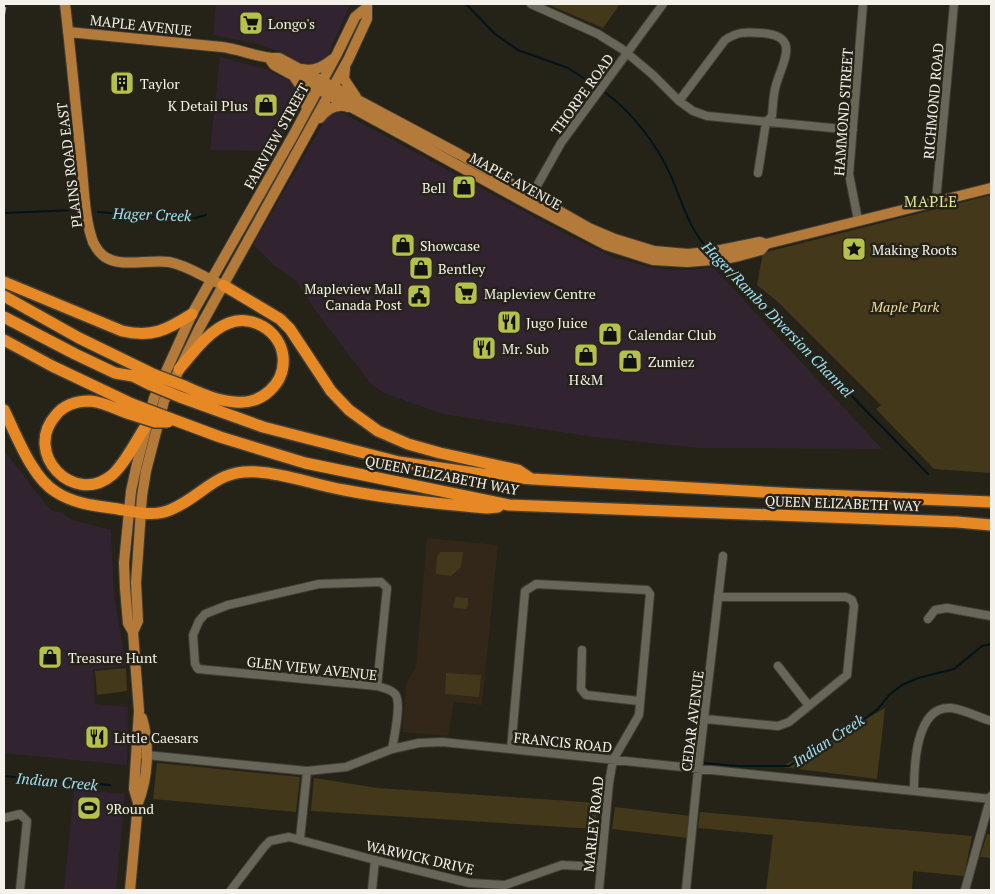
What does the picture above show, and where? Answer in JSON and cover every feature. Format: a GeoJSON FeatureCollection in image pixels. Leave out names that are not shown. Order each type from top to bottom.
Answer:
{"type":"FeatureCollection","features":[{"type":"Feature","properties":{"kind":"highway"},"geometry":{"type":"LineString","coordinates":[[4,282],[132,334],[161,332],[192,314]]}},
{"type":"Feature","properties":{"kind":"highway"},"geometry":{"type":"LineString","coordinates":[[223,285],[280,319],[290,329],[331,391],[349,410],[378,431],[408,444],[440,454],[518,470],[532,479]]}},
{"type":"Feature","properties":{"kind":"highway"},"geometry":{"type":"LineString","coordinates":[[4,296],[153,380],[182,392],[229,402],[245,402],[259,399],[271,390],[279,379],[283,363],[282,350],[275,338],[262,326],[250,321],[233,322],[214,331],[179,369]]}},
{"type":"Feature","properties":{"kind":"highway"},"geometry":{"type":"LineString","coordinates":[[4,304],[133,376]]}},
{"type":"Feature","properties":{"kind":"highway"},"geometry":{"type":"LineString","coordinates":[[4,317],[115,373],[153,380]]}},
{"type":"Feature","properties":{"kind":"highway","name":"QUEEN ELIZABETH WAY"},"geometry":{"type":"LineString","coordinates":[[4,340],[130,408],[305,463],[509,505],[957,522],[991,525]]}},
{"type":"Feature","properties":{"kind":"highway","name":"QUEEN ELIZABETH WAY"},"geometry":{"type":"LineString","coordinates":[[182,392],[263,427],[399,462],[482,474],[532,479],[799,494],[991,502]]}},
{"type":"Feature","properties":{"kind":"highway"},"geometry":{"type":"LineString","coordinates":[[130,408],[91,401],[76,403],[59,411],[46,431],[46,453],[54,469],[62,476],[76,483],[88,484],[101,481],[112,475],[122,463],[147,424]]}},
{"type":"Feature","properties":{"kind":"highway"},"geometry":{"type":"LineString","coordinates":[[4,410],[34,469],[46,485],[56,493],[79,502],[136,512],[158,513],[184,503],[206,486],[223,477],[242,471],[282,476],[342,490],[399,499],[487,508],[509,505]]}},
{"type":"Feature","properties":{"kind":"main road","name":"PLAINS ROAD EAST"},"geometry":{"type":"LineString","coordinates":[[65,4],[89,225],[97,250],[106,258],[116,261],[174,263],[223,285]]}},
{"type":"Feature","properties":{"kind":"main road","name":"FAIRVIEW STREET"},"geometry":{"type":"LineString","coordinates":[[212,280],[321,85],[355,17],[366,6]]}},
{"type":"Feature","properties":{"kind":"main road","name":"FAIRVIEW STREET"},"geometry":{"type":"LineString","coordinates":[[223,285],[348,60],[367,19],[366,6]]}},
{"type":"Feature","properties":{"kind":"main road","name":"MAPLE AVENUE"},"geometry":{"type":"LineString","coordinates":[[68,32],[222,47],[269,58],[274,65],[293,70],[529,199],[588,228],[615,239],[654,251],[711,255],[724,259],[761,250],[766,244]]}},
{"type":"Feature","properties":{"kind":"main road"},"geometry":{"type":"LineString","coordinates":[[299,124],[308,98],[293,70],[312,70],[327,63],[337,54]]}},
{"type":"Feature","properties":{"kind":"main road"},"geometry":{"type":"LineString","coordinates":[[299,148],[323,114],[329,109],[342,105],[358,105],[344,78],[348,60]]}},
{"type":"Feature","properties":{"kind":"main road","name":"MAPLE AVENUE"},"geometry":{"type":"LineString","coordinates":[[711,255],[760,242],[766,244],[991,188]]}},
{"type":"Feature","properties":{"kind":"main road"},"geometry":{"type":"LineString","coordinates":[[136,512],[132,491],[136,464],[154,398],[192,314],[212,280]]}},
{"type":"Feature","properties":{"kind":"main road"},"geometry":{"type":"LineString","coordinates":[[130,890],[138,804],[144,790],[133,632],[128,623],[124,588],[124,563],[164,401],[223,285]]}},
{"type":"Feature","properties":{"kind":"street"},"geometry":{"type":"LineString","coordinates":[[531,4],[598,34],[652,74],[679,102],[693,111],[707,116],[852,130]]}},
{"type":"Feature","properties":{"kind":"street","name":"THORPE ROAD"},"geometry":{"type":"LineString","coordinates":[[529,199],[561,143],[663,4]]}},
{"type":"Feature","properties":{"kind":"street","name":"HAMMOND STREET"},"geometry":{"type":"LineString","coordinates":[[858,220],[849,174],[863,4]]}},
{"type":"Feature","properties":{"kind":"street","name":"RICHMOND ROAD"},"geometry":{"type":"LineString","coordinates":[[936,201],[954,4]]}},
{"type":"Feature","properties":{"kind":"street"},"geometry":{"type":"LineString","coordinates":[[679,102],[725,40],[730,36],[740,31],[774,34],[781,38],[786,43],[786,55],[775,87],[772,116],[766,122],[758,173]]}},
{"type":"Feature","properties":{"kind":"street","name":"CEDAR AVENUE"},"geometry":{"type":"LineString","coordinates":[[686,890],[698,770],[724,556]]}},
{"type":"Feature","properties":{"kind":"street","name":"GLEN VIEW AVENUE"},"geometry":{"type":"LineString","coordinates":[[376,686],[387,588],[381,582],[318,584],[228,604],[205,614],[199,621],[193,635],[195,664],[198,669],[376,686],[390,690],[397,698],[392,749]]}},
{"type":"Feature","properties":{"kind":"street"},"geometry":{"type":"LineString","coordinates":[[511,749],[525,591],[536,584],[647,590],[650,594],[639,715],[613,760]]}},
{"type":"Feature","properties":{"kind":"street"},"geometry":{"type":"LineString","coordinates":[[705,719],[778,726],[789,722],[847,675],[854,606],[852,600],[846,597],[718,598]]}},
{"type":"Feature","properties":{"kind":"street"},"geometry":{"type":"LineString","coordinates":[[928,620],[935,610],[947,608],[991,616]]}},
{"type":"Feature","properties":{"kind":"street"},"geometry":{"type":"LineString","coordinates":[[582,650],[581,689],[586,695],[639,701]]}},
{"type":"Feature","properties":{"kind":"street"},"geometry":{"type":"LineString","coordinates":[[778,666],[809,706]]}},
{"type":"Feature","properties":{"kind":"street"},"geometry":{"type":"LineString","coordinates":[[914,791],[915,757],[924,726],[932,715],[943,709],[950,708],[991,722]]}},
{"type":"Feature","properties":{"kind":"street","name":"FRANCIS ROAD"},"geometry":{"type":"LineString","coordinates":[[141,754],[307,771],[346,767],[392,749],[442,742],[698,770],[991,798]]}},
{"type":"Feature","properties":{"kind":"street","name":"MARLEY ROAD"},"geometry":{"type":"LineString","coordinates":[[599,890],[609,783],[613,760]]}},
{"type":"Feature","properties":{"kind":"street"},"geometry":{"type":"LineString","coordinates":[[300,839],[307,771]]}},
{"type":"Feature","properties":{"kind":"street"},"geometry":{"type":"LineString","coordinates":[[965,890],[991,798]]}},
{"type":"Feature","properties":{"kind":"street"},"geometry":{"type":"LineString","coordinates":[[4,818],[20,814],[27,821],[20,890]]}},
{"type":"Feature","properties":{"kind":"street","name":"WARWICK DRIVE"},"geometry":{"type":"LineString","coordinates":[[231,890],[270,841],[289,837],[468,883],[505,885],[562,865],[601,867]]}},
{"type":"Feature","properties":{"kind":"street"},"geometry":{"type":"LineString","coordinates":[[372,890],[375,860]]}},
{"type":"Feature","properties":{"kind":"shaded area"},"geometry":{"type":"Polygon","coordinates":[[[216,4],[350,4],[328,56],[318,63],[309,64],[302,63],[259,44],[213,35],[216,4]]]}},
{"type":"Feature","properties":{"kind":"shaded area"},"geometry":{"type":"Polygon","coordinates":[[[220,57],[266,69],[290,81],[299,91],[300,106],[274,151],[210,150],[220,57]]]}},
{"type":"Feature","properties":{"kind":"shaded area"},"geometry":{"type":"Polygon","coordinates":[[[334,112],[341,112],[612,257],[670,270],[713,267],[882,449],[700,448],[594,437],[443,414],[384,393],[370,383],[315,310],[296,281],[274,265],[253,245],[326,118],[334,112]]]}},
{"type":"Feature","properties":{"kind":"shaded area"},"geometry":{"type":"Polygon","coordinates":[[[4,450],[50,510],[62,513],[71,520],[111,530],[114,594],[126,666],[93,670],[95,704],[128,707],[127,765],[4,753],[4,450]]]}},
{"type":"Feature","properties":{"kind":"shaded area"},"geometry":{"type":"Polygon","coordinates":[[[427,538],[498,545],[482,705],[454,702],[448,736],[402,732],[406,685],[416,667],[427,538]]]}},
{"type":"Feature","properties":{"kind":"shaded area"},"geometry":{"type":"Polygon","coordinates":[[[74,789],[125,794],[116,890],[64,890],[74,789]]]}},
{"type":"Feature","properties":{"kind":"green space"},"geometry":{"type":"Polygon","coordinates":[[[547,4],[620,4],[603,28],[547,4]]]}},
{"type":"Feature","properties":{"kind":"green space","name":"Maple Park"},"geometry":{"type":"Polygon","coordinates":[[[991,195],[991,473],[934,469],[876,409],[881,405],[778,302],[757,285],[763,253],[991,195]]]}},
{"type":"Feature","properties":{"kind":"green space"},"geometry":{"type":"Polygon","coordinates":[[[441,552],[463,552],[461,567],[451,576],[436,574],[437,556],[441,552]]]}},
{"type":"Feature","properties":{"kind":"green space"},"geometry":{"type":"Polygon","coordinates":[[[456,597],[468,598],[466,609],[453,606],[456,597]]]}},
{"type":"Feature","properties":{"kind":"green space"},"geometry":{"type":"Polygon","coordinates":[[[126,668],[127,691],[97,695],[95,671],[126,668]]]}},
{"type":"Feature","properties":{"kind":"green space"},"geometry":{"type":"Polygon","coordinates":[[[446,673],[481,675],[479,697],[445,694],[446,673]]]}},
{"type":"Feature","properties":{"kind":"green space"},"geometry":{"type":"Polygon","coordinates":[[[885,708],[877,779],[782,767],[847,726],[866,719],[885,708]]]}},
{"type":"Feature","properties":{"kind":"green space"},"geometry":{"type":"Polygon","coordinates":[[[157,763],[300,777],[296,812],[153,799],[157,763]]]}},
{"type":"Feature","properties":{"kind":"green space"},"geometry":{"type":"Polygon","coordinates":[[[314,778],[378,788],[598,803],[595,829],[311,811],[314,778]]]}},
{"type":"Feature","properties":{"kind":"green space"},"geometry":{"type":"Polygon","coordinates":[[[615,807],[691,816],[688,838],[612,829],[615,807]]]}},
{"type":"Feature","properties":{"kind":"green space"},"geometry":{"type":"Polygon","coordinates":[[[700,812],[972,836],[964,876],[913,871],[912,890],[766,890],[773,835],[698,828],[700,812]]]}},
{"type":"Feature","properties":{"kind":"green space"},"geometry":{"type":"Polygon","coordinates":[[[987,834],[991,835],[991,858],[980,857],[987,834]]]}},
{"type":"Feature","properties":{"kind":"waterway","name":"Hager/Rambo Diversion Channel"},"geometry":{"type":"LineString","coordinates":[[466,4],[495,34],[518,50],[568,68],[599,88]]}},
{"type":"Feature","properties":{"kind":"waterway","name":"Hager/Rambo Diversion Channel"},"geometry":{"type":"LineString","coordinates":[[603,91],[633,118],[658,151],[670,174],[690,223],[708,249]]}},
{"type":"Feature","properties":{"kind":"waterway","name":"Hager Creek"},"geometry":{"type":"LineString","coordinates":[[4,213],[75,210]]}},
{"type":"Feature","properties":{"kind":"waterway","name":"Hager Creek"},"geometry":{"type":"LineString","coordinates":[[98,212],[181,219],[206,215]]}},
{"type":"Feature","properties":{"kind":"waterway","name":"Hager/Rambo Diversion Channel"},"geometry":{"type":"LineString","coordinates":[[722,263],[928,474]]}},
{"type":"Feature","properties":{"kind":"waterway","name":"Indian Creek"},"geometry":{"type":"LineString","coordinates":[[704,763],[737,766],[789,766],[843,731],[859,723],[878,709],[889,695],[902,685],[918,678],[954,669],[982,646],[991,644]]}},
{"type":"Feature","properties":{"kind":"waterway","name":"Indian Creek"},"geometry":{"type":"LineString","coordinates":[[4,776],[110,785]]}},
{"type":"Feature","properties":{"kind":"railway"},"geometry":{"type":"LineString","coordinates":[[4,15],[6,4]]}},
{"type":"Feature","properties":{"kind":"place","name":"Longo's"},"geometry":{"type":"Point","coordinates":[251,23]}},
{"type":"Feature","properties":{"kind":"place","name":"Taylor"},"geometry":{"type":"Point","coordinates":[122,83]}},
{"type":"Feature","properties":{"kind":"place","name":"K Detail Plus"},"geometry":{"type":"Point","coordinates":[266,105]}},
{"type":"Feature","properties":{"kind":"place","name":"Bell"},"geometry":{"type":"Point","coordinates":[464,187]}},
{"type":"Feature","properties":{"kind":"place","name":"Showcase"},"geometry":{"type":"Point","coordinates":[403,245]}},
{"type":"Feature","properties":{"kind":"place","name":"Making Roots"},"geometry":{"type":"Point","coordinates":[854,249]}},
{"type":"Feature","properties":{"kind":"place","name":"Bentley"},"geometry":{"type":"Point","coordinates":[421,268]}},
{"type":"Feature","properties":{"kind":"place","name":"Mapleview Centre"},"geometry":{"type":"Point","coordinates":[466,293]}},
{"type":"Feature","properties":{"kind":"place","name":"Mapleview Mall Canada Post"},"geometry":{"type":"Point","coordinates":[419,296]}},
{"type":"Feature","properties":{"kind":"place","name":"Jugo Juice"},"geometry":{"type":"Point","coordinates":[509,322]}},
{"type":"Feature","properties":{"kind":"place","name":"Calendar Club"},"geometry":{"type":"Point","coordinates":[610,334]}},
{"type":"Feature","properties":{"kind":"place","name":"Mr. Sub"},"geometry":{"type":"Point","coordinates":[484,348]}},
{"type":"Feature","properties":{"kind":"place","name":"H&M"},"geometry":{"type":"Point","coordinates":[586,355]}},
{"type":"Feature","properties":{"kind":"place","name":"Zumiez"},"geometry":{"type":"Point","coordinates":[630,361]}},
{"type":"Feature","properties":{"kind":"place","name":"Treasure Hunt"},"geometry":{"type":"Point","coordinates":[50,657]}},
{"type":"Feature","properties":{"kind":"place","name":"Little Caesars"},"geometry":{"type":"Point","coordinates":[97,737]}},
{"type":"Feature","properties":{"kind":"place","name":"9Round"},"geometry":{"type":"Point","coordinates":[89,808]}},
{"type":"Feature","properties":{"kind":"district","name":"MAPLE"},"geometry":{"type":"Point","coordinates":[931,201]}}]}
